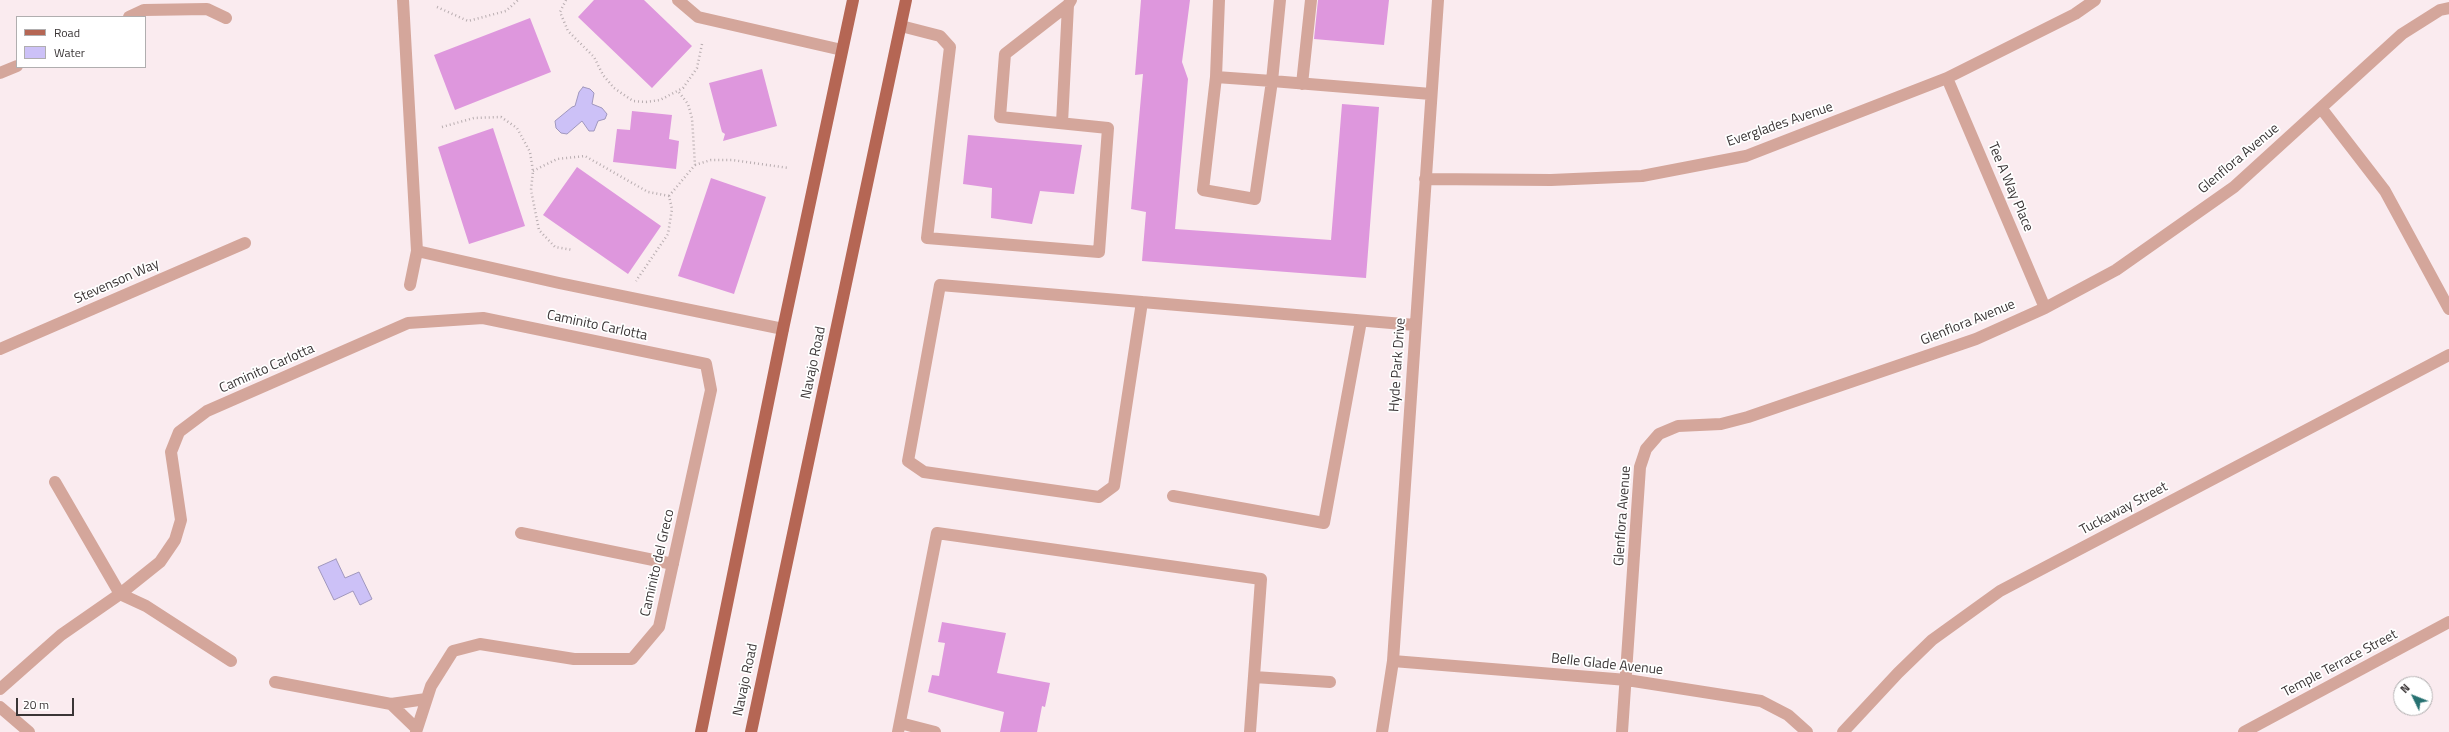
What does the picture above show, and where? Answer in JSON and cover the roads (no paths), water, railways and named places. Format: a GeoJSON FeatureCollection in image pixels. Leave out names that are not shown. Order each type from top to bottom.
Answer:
{"type":"FeatureCollection","features":[{"type":"Feature","properties":{"kind":"main road"},"geometry":{"type":"LineString","coordinates":[[701,732],[782,329],[853,0]]}},
{"type":"Feature","properties":{"kind":"main road","name":"Navajo Road"},"geometry":{"type":"LineString","coordinates":[[750,732],[906,0]]}},
{"type":"Feature","properties":{"kind":"street"},"geometry":{"type":"LineString","coordinates":[[404,0],[417,251],[410,285]]}},
{"type":"Feature","properties":{"kind":"street"},"geometry":{"type":"LineString","coordinates":[[678,0],[698,16],[842,50]]}},
{"type":"Feature","properties":{"kind":"street"},"geometry":{"type":"LineString","coordinates":[[1219,0],[1216,77],[1203,190],[1255,199],[1272,81],[1280,0]]}},
{"type":"Feature","properties":{"kind":"street"},"geometry":{"type":"LineString","coordinates":[[1302,84],[1311,0]]}},
{"type":"Feature","properties":{"kind":"street","name":"Hyde Park Drive"},"geometry":{"type":"LineString","coordinates":[[1382,732],[1393,661],[1438,0]]}},
{"type":"Feature","properties":{"kind":"street","name":"Everglades Avenue"},"geometry":{"type":"LineString","coordinates":[[1425,179],[1550,180],[1642,176],[1746,156],[1947,78],[2075,14],[2095,0]]}},
{"type":"Feature","properties":{"kind":"street"},"geometry":{"type":"LineString","coordinates":[[900,26],[940,36],[950,47],[927,238],[1099,252],[1108,128],[1000,117],[1005,54],[1070,3]]}},
{"type":"Feature","properties":{"kind":"street"},"geometry":{"type":"LineString","coordinates":[[1062,123],[1070,3]]}},
{"type":"Feature","properties":{"kind":"street","name":"Glenflora Avenue"},"geometry":{"type":"LineString","coordinates":[[1622,732],[1627,680],[1640,467],[1646,449],[1659,434],[1678,426],[1721,424],[1748,417],[1976,339],[2045,308],[2116,270],[2234,187],[2402,34],[2440,10],[2449,8]]}},
{"type":"Feature","properties":{"kind":"street"},"geometry":{"type":"LineString","coordinates":[[131,16],[144,10],[207,9],[226,18]]}},
{"type":"Feature","properties":{"kind":"street"},"geometry":{"type":"LineString","coordinates":[[0,73],[16,66]]}},
{"type":"Feature","properties":{"kind":"street"},"geometry":{"type":"LineString","coordinates":[[1216,77],[1431,94]]}},
{"type":"Feature","properties":{"kind":"street","name":"Tee A Way Place"},"geometry":{"type":"LineString","coordinates":[[1947,78],[2045,308]]}},
{"type":"Feature","properties":{"kind":"street"},"geometry":{"type":"LineString","coordinates":[[2321,108],[2385,191],[2449,309]]}},
{"type":"Feature","properties":{"kind":"street","name":"Stevenson Way"},"geometry":{"type":"LineString","coordinates":[[0,349],[245,243]]}},
{"type":"Feature","properties":{"kind":"street"},"geometry":{"type":"LineString","coordinates":[[417,251],[559,284],[782,329]]}},
{"type":"Feature","properties":{"kind":"street"},"geometry":{"type":"LineString","coordinates":[[1142,302],[1114,486],[1099,496],[924,472],[908,461],[940,285],[1142,302],[1361,321],[1415,325]]}},
{"type":"Feature","properties":{"kind":"street","name":"Caminito Carlotta"},"geometry":{"type":"LineString","coordinates":[[0,689],[62,635],[120,594],[160,562],[175,540],[182,520],[170,452],[179,432],[207,411],[408,323],[483,318],[706,364]]}},
{"type":"Feature","properties":{"kind":"street"},"geometry":{"type":"LineString","coordinates":[[1172,496],[1324,523],[1361,321]]}},
{"type":"Feature","properties":{"kind":"street","name":"Tuckaway Street"},"geometry":{"type":"LineString","coordinates":[[1843,732],[1898,672],[1932,640],[2000,591],[2449,354]]}},
{"type":"Feature","properties":{"kind":"street","name":"Caminito del Greco"},"geometry":{"type":"LineString","coordinates":[[417,731],[431,686],[453,651],[480,644],[574,659],[632,659],[659,627],[711,390],[706,364]]}},
{"type":"Feature","properties":{"kind":"street"},"geometry":{"type":"LineString","coordinates":[[55,482],[120,594],[146,606],[231,661]]}},
{"type":"Feature","properties":{"kind":"street"},"geometry":{"type":"LineString","coordinates":[[521,533],[674,564]]}},
{"type":"Feature","properties":{"kind":"street"},"geometry":{"type":"LineString","coordinates":[[935,732],[899,727],[937,533],[1261,579],[1250,732]]}},
{"type":"Feature","properties":{"kind":"street","name":"Temple Terrace Street"},"geometry":{"type":"LineString","coordinates":[[2244,732],[2449,622]]}},
{"type":"Feature","properties":{"kind":"street","name":"Belle Glade Avenue"},"geometry":{"type":"LineString","coordinates":[[1393,661],[1627,680],[1761,701],[1788,715],[1807,732]]}},
{"type":"Feature","properties":{"kind":"street"},"geometry":{"type":"LineString","coordinates":[[1254,678],[1330,682]]}},
{"type":"Feature","properties":{"kind":"street"},"geometry":{"type":"LineString","coordinates":[[275,682],[391,704],[426,699]]}},
{"type":"Feature","properties":{"kind":"street"},"geometry":{"type":"LineString","coordinates":[[391,704],[417,731]]}},
{"type":"Feature","properties":{"kind":"street"},"geometry":{"type":"LineString","coordinates":[[0,707],[29,732]]}},
{"type":"Feature","properties":{"kind":"water"},"geometry":{"type":"Polygon","coordinates":[[[583,87],[590,89],[594,93],[592,104],[602,108],[607,114],[605,119],[598,121],[594,131],[589,131],[582,121],[567,134],[561,133],[556,128],[555,121],[575,106],[579,92],[583,87]]]}},
{"type":"Feature","properties":{"kind":"water"},"geometry":{"type":"Polygon","coordinates":[[[336,559],[345,578],[359,572],[372,599],[360,605],[353,591],[334,600],[318,567],[336,559]]]}}]}
